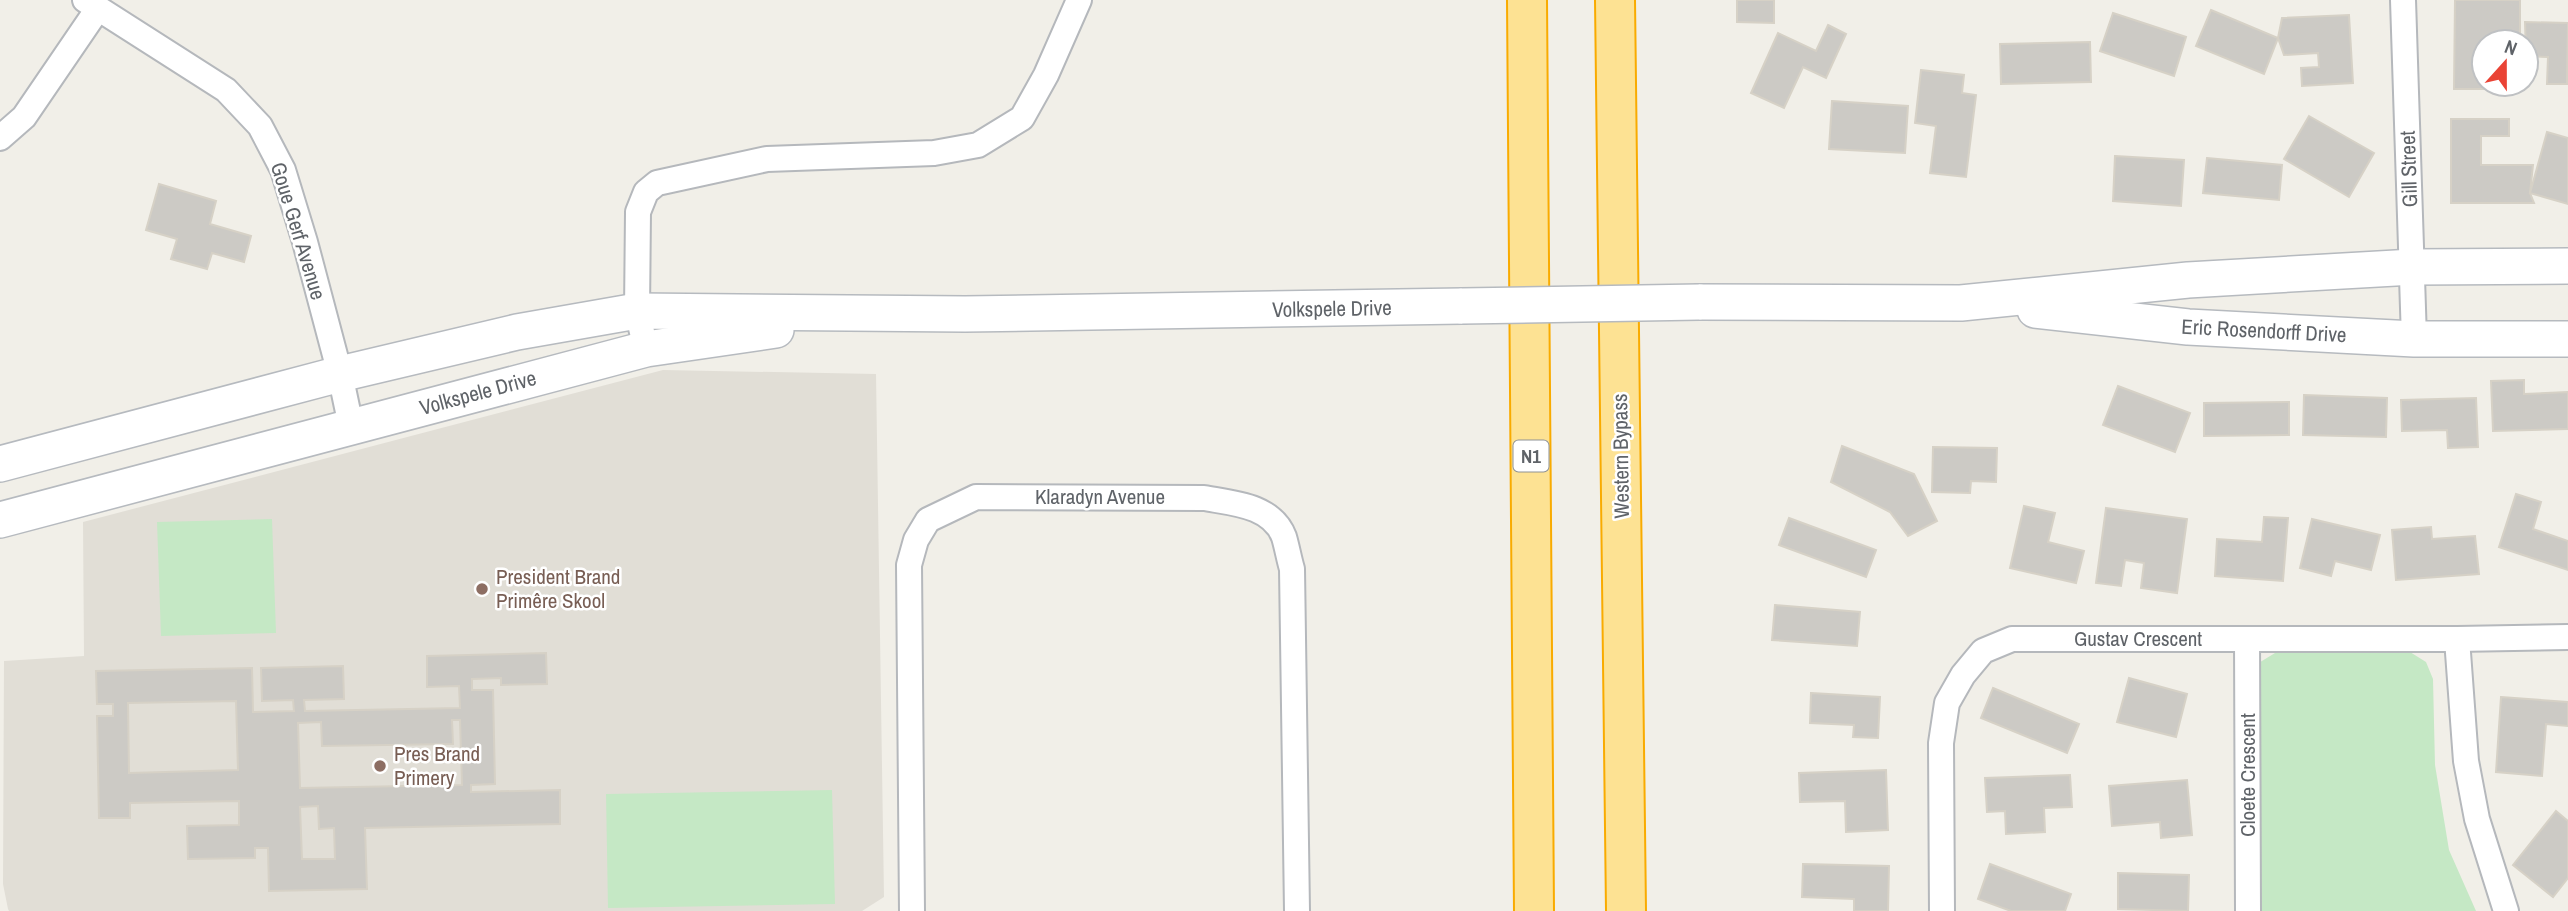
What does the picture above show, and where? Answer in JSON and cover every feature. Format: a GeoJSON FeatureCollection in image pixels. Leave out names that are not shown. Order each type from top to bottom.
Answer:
{"type":"FeatureCollection","features":[{"type":"Feature","properties":{"kind":"highway","name":"N1"},"geometry":{"type":"LineString","coordinates":[[1527,0],[1534,911]]}},
{"type":"Feature","properties":{"kind":"highway","name":"Western Bypass"},"geometry":{"type":"LineString","coordinates":[[1615,0],[1626,911]]}},
{"type":"Feature","properties":{"kind":"street"},"geometry":{"type":"LineString","coordinates":[[646,349],[637,311],[638,212],[646,192],[657,183],[767,159],[934,153],[978,145],[1022,118],[1046,75],[1079,0]]}},
{"type":"Feature","properties":{"kind":"street","name":"Gill Street"},"geometry":{"type":"LineString","coordinates":[[2403,0],[2414,339]]}},
{"type":"Feature","properties":{"kind":"street"},"geometry":{"type":"LineString","coordinates":[[0,138],[24,117],[91,5]]}},
{"type":"Feature","properties":{"kind":"street","name":"Goue Gerf Avenue"},"geometry":{"type":"LineString","coordinates":[[91,5],[226,90],[261,126],[283,170],[340,374],[351,426]]}},
{"type":"Feature","properties":{"kind":"street","name":"Eric Rosendorff Drive"},"geometry":{"type":"LineString","coordinates":[[1961,303],[2188,280],[2413,267],[2568,266]]}},
{"type":"Feature","properties":{"kind":"street"},"geometry":{"type":"LineString","coordinates":[[2188,280],[2188,327]]}},
{"type":"Feature","properties":{"kind":"street","name":"Volkspele Drive"},"geometry":{"type":"LineString","coordinates":[[5,465],[340,374],[517,332],[637,311],[965,314],[1699,302]]}},
{"type":"Feature","properties":{"kind":"street","name":"Eric Rosendorff Drive"},"geometry":{"type":"LineString","coordinates":[[1699,302],[1961,303],[2188,327],[2414,339],[2568,339]]}},
{"type":"Feature","properties":{"kind":"street","name":"Volkspele Drive"},"geometry":{"type":"LineString","coordinates":[[0,520],[646,349],[779,329],[965,314]]}},
{"type":"Feature","properties":{"kind":"street","name":"Klaradyn Avenue"},"geometry":{"type":"LineString","coordinates":[[912,911],[909,565],[916,540],[928,520],[976,497],[1016,497],[1204,498],[1240,504],[1268,515],[1283,535],[1292,569],[1297,911]]}},
{"type":"Feature","properties":{"kind":"street","name":"Gustav Crescent"},"geometry":{"type":"LineString","coordinates":[[1942,911],[1941,743],[1947,703],[1963,675],[1983,651],[2012,639],[2568,637]]}},
{"type":"Feature","properties":{"kind":"street","name":"Cloete Crescent"},"geometry":{"type":"LineString","coordinates":[[2247,639],[2248,911]]}},
{"type":"Feature","properties":{"kind":"street"},"geometry":{"type":"LineString","coordinates":[[2457,639],[2466,761],[2477,820],[2506,911]]}},
{"type":"Feature","properties":{"kind":"shaded area","name":"President Brand Primêre Skool"},"geometry":{"type":"Polygon","coordinates":[[[663,370],[876,374],[884,897],[862,911],[9,911],[3,884],[4,661],[84,656],[83,522],[663,370]]]}},
{"type":"Feature","properties":{"kind":"green space"},"geometry":{"type":"Polygon","coordinates":[[[272,519],[276,633],[161,636],[157,522],[272,519]]]}},
{"type":"Feature","properties":{"kind":"green space"},"geometry":{"type":"Polygon","coordinates":[[[2410,652],[2426,662],[2433,679],[2435,765],[2449,850],[2476,911],[2253,911],[2257,664],[2275,653],[2410,652]]]}},
{"type":"Feature","properties":{"kind":"green space"},"geometry":{"type":"Polygon","coordinates":[[[832,790],[835,904],[608,908],[606,794],[832,790]]]}},
{"type":"Feature","properties":{"kind":"building"},"geometry":{"type":"Polygon","coordinates":[[[1737,0],[1774,0],[1774,23],[1737,22],[1737,0]]]}},
{"type":"Feature","properties":{"kind":"building"},"geometry":{"type":"Polygon","coordinates":[[[2455,0],[2520,0],[2520,28],[2470,28],[2470,89],[2454,89],[2455,0]]]}},
{"type":"Feature","properties":{"kind":"building"},"geometry":{"type":"Polygon","coordinates":[[[2211,10],[2278,38],[2264,74],[2196,46],[2211,10]]]}},
{"type":"Feature","properties":{"kind":"building"},"geometry":{"type":"Polygon","coordinates":[[[2113,13],[2186,37],[2174,76],[2100,51],[2113,13]]]}},
{"type":"Feature","properties":{"kind":"building"},"geometry":{"type":"Polygon","coordinates":[[[2349,15],[2353,83],[2302,86],[2301,68],[2319,67],[2318,53],[2284,55],[2278,38],[2282,18],[2349,15]]]}},
{"type":"Feature","properties":{"kind":"building"},"geometry":{"type":"Polygon","coordinates":[[[2525,22],[2568,23],[2567,84],[2547,84],[2548,57],[2540,57],[2540,28],[2525,28],[2525,22]]]}},
{"type":"Feature","properties":{"kind":"building"},"geometry":{"type":"Polygon","coordinates":[[[1828,25],[1846,34],[1826,78],[1803,67],[1784,108],[1751,93],[1778,33],[1816,51],[1828,25]]]}},
{"type":"Feature","properties":{"kind":"building"},"geometry":{"type":"Polygon","coordinates":[[[2090,42],[2091,82],[2001,84],[2000,44],[2090,42]]]}},
{"type":"Feature","properties":{"kind":"building"},"geometry":{"type":"Polygon","coordinates":[[[1921,70],[1964,75],[1962,93],[1976,95],[1966,177],[1930,173],[1936,126],[1915,123],[1921,70]]]}},
{"type":"Feature","properties":{"kind":"building"},"geometry":{"type":"Polygon","coordinates":[[[1832,101],[1908,106],[1905,153],[1829,149],[1832,101]]]}},
{"type":"Feature","properties":{"kind":"building"},"geometry":{"type":"Polygon","coordinates":[[[2309,116],[2374,153],[2349,197],[2284,159],[2309,116]]]}},
{"type":"Feature","properties":{"kind":"building"},"geometry":{"type":"Polygon","coordinates":[[[2451,119],[2509,119],[2509,136],[2481,136],[2481,165],[2533,165],[2530,193],[2534,203],[2451,203],[2451,119]]]}},
{"type":"Feature","properties":{"kind":"building"},"geometry":{"type":"Polygon","coordinates":[[[2547,132],[2568,138],[2568,204],[2530,193],[2547,132]]]}},
{"type":"Feature","properties":{"kind":"building"},"geometry":{"type":"Polygon","coordinates":[[[2115,156],[2184,160],[2181,206],[2113,201],[2115,156]]]}},
{"type":"Feature","properties":{"kind":"building"},"geometry":{"type":"Polygon","coordinates":[[[2207,158],[2282,165],[2279,200],[2203,193],[2207,158]]]}},
{"type":"Feature","properties":{"kind":"building"},"geometry":{"type":"Polygon","coordinates":[[[159,184],[216,201],[210,224],[251,236],[244,262],[212,253],[207,269],[171,259],[177,239],[146,230],[159,184]]]}},
{"type":"Feature","properties":{"kind":"building"},"geometry":{"type":"Polygon","coordinates":[[[2524,380],[2524,394],[2568,392],[2568,429],[2493,431],[2491,381],[2524,380]]]}},
{"type":"Feature","properties":{"kind":"building"},"geometry":{"type":"Polygon","coordinates":[[[2118,386],[2190,413],[2175,452],[2103,425],[2118,386]]]}},
{"type":"Feature","properties":{"kind":"building"},"geometry":{"type":"Polygon","coordinates":[[[2304,395],[2387,398],[2386,437],[2303,435],[2304,395]]]}},
{"type":"Feature","properties":{"kind":"building"},"geometry":{"type":"Polygon","coordinates":[[[2476,398],[2478,447],[2448,448],[2447,430],[2402,431],[2401,400],[2476,398]]]}},
{"type":"Feature","properties":{"kind":"building"},"geometry":{"type":"Polygon","coordinates":[[[2289,402],[2289,435],[2204,436],[2204,403],[2289,402]]]}},
{"type":"Feature","properties":{"kind":"building"},"geometry":{"type":"Polygon","coordinates":[[[1842,446],[1914,474],[1937,521],[1908,536],[1890,512],[1831,482],[1842,446]]]}},
{"type":"Feature","properties":{"kind":"building"},"geometry":{"type":"Polygon","coordinates":[[[1933,447],[1997,448],[1996,482],[1971,481],[1970,493],[1932,492],[1933,447]]]}},
{"type":"Feature","properties":{"kind":"building"},"geometry":{"type":"Polygon","coordinates":[[[2516,494],[2541,502],[2533,529],[2568,541],[2568,570],[2499,547],[2516,494]]]}},
{"type":"Feature","properties":{"kind":"building"},"geometry":{"type":"Polygon","coordinates":[[[2024,506],[2055,513],[2048,542],[2084,551],[2076,583],[2010,568],[2024,506]]]}},
{"type":"Feature","properties":{"kind":"building"},"geometry":{"type":"Polygon","coordinates":[[[2106,508],[2187,519],[2177,593],[2141,588],[2144,563],[2125,560],[2121,586],[2096,583],[2106,508]]]}},
{"type":"Feature","properties":{"kind":"building"},"geometry":{"type":"Polygon","coordinates":[[[2264,517],[2288,518],[2283,581],[2215,576],[2217,539],[2262,542],[2264,517]]]}},
{"type":"Feature","properties":{"kind":"building"},"geometry":{"type":"Polygon","coordinates":[[[1789,518],[1876,550],[1866,577],[1779,545],[1789,518]]]}},
{"type":"Feature","properties":{"kind":"building"},"geometry":{"type":"Polygon","coordinates":[[[2312,519],[2380,535],[2371,570],[2335,561],[2331,576],[2300,568],[2312,519]]]}},
{"type":"Feature","properties":{"kind":"building"},"geometry":{"type":"Polygon","coordinates":[[[2431,527],[2432,539],[2475,536],[2479,574],[2396,580],[2392,530],[2431,527]]]}},
{"type":"Feature","properties":{"kind":"building"},"geometry":{"type":"Polygon","coordinates":[[[1775,605],[1860,612],[1857,646],[1772,640],[1775,605]]]}},
{"type":"Feature","properties":{"kind":"building"},"geometry":{"type":"Polygon","coordinates":[[[546,653],[547,684],[501,685],[501,678],[472,679],[472,690],[493,690],[495,784],[471,785],[471,792],[560,790],[560,824],[365,828],[367,889],[269,891],[268,848],[255,848],[255,858],[188,859],[187,826],[239,825],[239,801],[130,803],[130,818],[99,818],[97,716],[113,716],[113,704],[97,704],[96,671],[252,668],[253,712],[294,711],[293,700],[262,701],[261,668],[343,666],[344,699],[304,700],[305,711],[460,708],[459,686],[427,687],[427,656],[546,653]],[[236,701],[128,703],[129,773],[238,770],[236,701]],[[452,720],[453,744],[322,746],[321,722],[298,723],[300,788],[462,785],[460,720],[452,720]],[[318,806],[300,807],[302,859],[335,859],[334,828],[319,829],[318,806]]]}},
{"type":"Feature","properties":{"kind":"building"},"geometry":{"type":"Polygon","coordinates":[[[2129,678],[2187,694],[2176,737],[2117,722],[2129,678]]]}},
{"type":"Feature","properties":{"kind":"building"},"geometry":{"type":"Polygon","coordinates":[[[1993,688],[2079,724],[2067,753],[1981,718],[1993,688]]]}},
{"type":"Feature","properties":{"kind":"building"},"geometry":{"type":"Polygon","coordinates":[[[1811,693],[1880,697],[1878,738],[1853,737],[1854,725],[1810,723],[1811,693]]]}},
{"type":"Feature","properties":{"kind":"building"},"geometry":{"type":"Polygon","coordinates":[[[2501,697],[2568,702],[2568,726],[2546,724],[2542,776],[2496,772],[2501,697]]]}},
{"type":"Feature","properties":{"kind":"building"},"geometry":{"type":"Polygon","coordinates":[[[1886,770],[1888,830],[1846,832],[1845,801],[1800,802],[1799,773],[1886,770]]]}},
{"type":"Feature","properties":{"kind":"building"},"geometry":{"type":"Polygon","coordinates":[[[2070,775],[2072,807],[2044,808],[2045,832],[2006,834],[2005,811],[1987,812],[1985,778],[2070,775]]]}},
{"type":"Feature","properties":{"kind":"building"},"geometry":{"type":"Polygon","coordinates":[[[2187,780],[2192,835],[2161,838],[2160,822],[2112,826],[2109,786],[2187,780]]]}},
{"type":"Feature","properties":{"kind":"building"},"geometry":{"type":"Polygon","coordinates":[[[2556,811],[2568,821],[2568,878],[2553,897],[2513,865],[2556,811]]]}},
{"type":"Feature","properties":{"kind":"building"},"geometry":{"type":"Polygon","coordinates":[[[1803,864],[1889,866],[1888,911],[1854,911],[1854,899],[1802,897],[1803,864]]]}},
{"type":"Feature","properties":{"kind":"building"},"geometry":{"type":"Polygon","coordinates":[[[1990,864],[2071,894],[2065,911],[2011,911],[1978,899],[1990,864]]]}},
{"type":"Feature","properties":{"kind":"building"},"geometry":{"type":"Polygon","coordinates":[[[2118,873],[2189,875],[2188,911],[2118,909],[2118,873]]]}},
{"type":"Feature","properties":{"kind":"place","name":"President Brand Primêre Skool"},"geometry":{"type":"Point","coordinates":[482,589]}},
{"type":"Feature","properties":{"kind":"place","name":"Pres Brand Primery"},"geometry":{"type":"Point","coordinates":[380,766]}}]}
